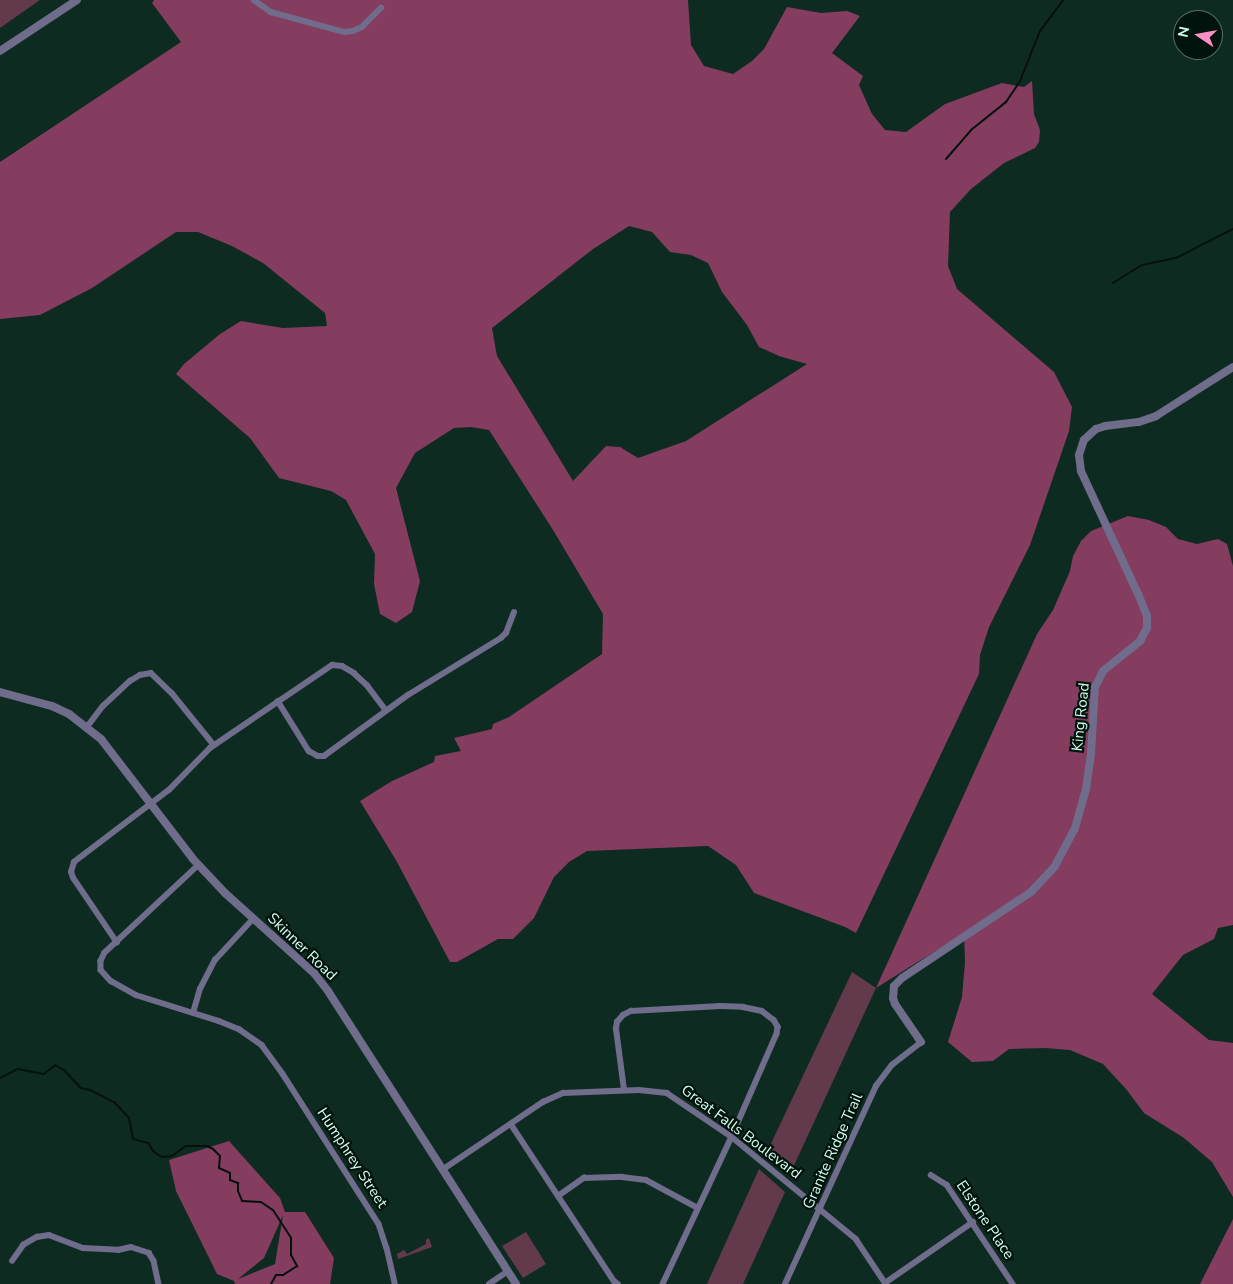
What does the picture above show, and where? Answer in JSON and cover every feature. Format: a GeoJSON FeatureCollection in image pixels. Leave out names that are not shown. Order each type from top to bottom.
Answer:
{"type":"FeatureCollection","features":[{"type":"Feature","properties":{"kind":"street"},"geometry":{"type":"LineString","coordinates":[[0,51],[77,0]]}},
{"type":"Feature","properties":{"kind":"street"},"geometry":{"type":"LineString","coordinates":[[254,0],[271,12],[344,32],[362,27],[381,8]]}},
{"type":"Feature","properties":{"kind":"street","name":"King Road"},"geometry":{"type":"LineString","coordinates":[[921,1042],[895,1004],[892,992],[894,986],[902,978],[1031,892],[1055,866],[1074,828],[1086,789],[1091,754],[1095,687],[1103,671],[1135,646],[1148,628],[1147,616],[1138,594],[1081,471],[1079,455],[1084,440],[1096,429],[1105,426],[1139,422],[1156,416],[1233,367]]}},
{"type":"Feature","properties":{"kind":"street"},"geometry":{"type":"LineString","coordinates":[[278,701],[310,751],[318,756],[330,754],[386,710],[501,638],[510,625],[514,612]]}},
{"type":"Feature","properties":{"kind":"street"},"geometry":{"type":"LineString","coordinates":[[199,865],[116,943],[73,878],[72,866],[74,862],[152,804],[214,745],[327,668],[338,665],[354,674],[367,685],[386,710]]}},
{"type":"Feature","properties":{"kind":"street"},"geometry":{"type":"LineString","coordinates":[[87,727],[103,706],[130,680],[140,675],[151,673],[172,692],[214,745]]}},
{"type":"Feature","properties":{"kind":"street","name":"Skinner Road"},"geometry":{"type":"LineString","coordinates":[[2,693],[52,706],[87,727],[114,754],[199,865],[253,919],[314,974],[328,991],[516,1284]]}},
{"type":"Feature","properties":{"kind":"street"},"geometry":{"type":"LineString","coordinates":[[193,1013],[200,989],[215,960],[253,919]]}},
{"type":"Feature","properties":{"kind":"street","name":"Humphrey Street"},"geometry":{"type":"LineString","coordinates":[[116,943],[100,961],[102,970],[111,981],[136,996],[239,1029],[252,1036],[269,1053],[379,1224],[387,1248],[395,1284]]}},
{"type":"Feature","properties":{"kind":"street"},"geometry":{"type":"LineString","coordinates":[[624,1090],[616,1029],[617,1022],[623,1015],[631,1011],[720,1006],[743,1007],[762,1012],[774,1020],[778,1027],[777,1034],[732,1137],[663,1284]]}},
{"type":"Feature","properties":{"kind":"street","name":"Granite Ridge Trail"},"geometry":{"type":"LineString","coordinates":[[786,1284],[876,1086],[892,1065],[921,1042]]}},
{"type":"Feature","properties":{"kind":"street","name":"Great Falls Boulevard"},"geometry":{"type":"LineString","coordinates":[[442,1170],[544,1102],[563,1093],[624,1090],[667,1093],[732,1137],[856,1238],[885,1283]]}},
{"type":"Feature","properties":{"kind":"street"},"geometry":{"type":"LineString","coordinates":[[511,1124],[614,1281],[618,1284]]}},
{"type":"Feature","properties":{"kind":"street","name":"Elstone Place"},"geometry":{"type":"LineString","coordinates":[[931,1175],[947,1185],[1013,1284]]}},
{"type":"Feature","properties":{"kind":"street"},"geometry":{"type":"LineString","coordinates":[[558,1196],[584,1178],[622,1177],[646,1180],[698,1208]]}},
{"type":"Feature","properties":{"kind":"street"},"geometry":{"type":"LineString","coordinates":[[885,1283],[973,1222]]}},
{"type":"Feature","properties":{"kind":"street"},"geometry":{"type":"LineString","coordinates":[[12,1262],[22,1245],[38,1237],[49,1235],[84,1248],[118,1250],[131,1247],[149,1253],[154,1262],[159,1284]]}},
{"type":"Feature","properties":{"kind":"street"},"geometry":{"type":"LineString","coordinates":[[489,1284],[508,1271]]}},
{"type":"Feature","properties":{"kind":"shaded area"},"geometry":{"type":"Polygon","coordinates":[[[0,0],[40,0],[0,28],[0,0]]]}},
{"type":"Feature","properties":{"kind":"shaded area"},"geometry":{"type":"Polygon","coordinates":[[[154,0],[688,0],[691,45],[704,66],[733,74],[752,61],[764,49],[787,7],[821,13],[847,11],[860,16],[832,53],[863,76],[859,85],[872,114],[885,130],[906,132],[945,104],[1002,83],[1024,87],[1032,81],[1034,114],[1040,130],[1039,142],[1035,148],[1004,163],[971,189],[950,212],[948,266],[957,289],[1054,372],[1072,407],[1069,431],[1030,545],[989,627],[980,655],[979,674],[856,933],[845,927],[754,893],[736,865],[708,846],[587,851],[569,862],[554,877],[534,918],[513,939],[498,939],[457,962],[450,962],[397,862],[360,801],[392,781],[434,762],[435,756],[461,751],[454,738],[492,729],[493,724],[509,717],[602,654],[603,614],[553,530],[489,430],[471,427],[454,428],[415,453],[396,488],[420,581],[412,612],[396,623],[380,614],[374,584],[375,554],[346,500],[331,491],[279,478],[250,438],[176,374],[184,364],[220,334],[241,321],[283,328],[327,326],[325,313],[263,263],[232,246],[198,232],[176,232],[92,288],[40,315],[0,319],[0,162],[181,42],[152,3],[154,0]],[[629,226],[593,249],[492,328],[497,356],[573,481],[606,446],[620,447],[638,458],[686,441],[807,364],[779,356],[759,347],[747,325],[722,292],[708,263],[691,255],[670,252],[652,232],[629,226]]]}},
{"type":"Feature","properties":{"kind":"shaded area"},"geometry":{"type":"Polygon","coordinates":[[[1128,516],[1149,520],[1166,527],[1178,539],[1197,544],[1218,539],[1227,544],[1233,566],[1233,925],[1218,928],[1214,939],[1183,955],[1152,994],[1209,1040],[1233,1043],[1233,1197],[1212,1162],[1184,1138],[1144,1113],[1126,1089],[1103,1064],[1070,1050],[1045,1048],[1009,1049],[993,1061],[972,1062],[948,1042],[962,997],[965,962],[964,933],[876,988],[1037,634],[1053,610],[1070,571],[1073,556],[1081,541],[1091,531],[1128,516]]]}},
{"type":"Feature","properties":{"kind":"shaded area"},"geometry":{"type":"Polygon","coordinates":[[[852,972],[876,988],[791,1172],[767,1152],[852,972]]]}},
{"type":"Feature","properties":{"kind":"shaded area"},"geometry":{"type":"Polygon","coordinates":[[[229,1141],[280,1198],[285,1212],[305,1212],[334,1258],[330,1284],[235,1284],[234,1281],[217,1274],[176,1191],[169,1160],[229,1141]],[[283,1215],[264,1258],[238,1279],[275,1264],[283,1215]]]}},
{"type":"Feature","properties":{"kind":"shaded area"},"geometry":{"type":"Polygon","coordinates":[[[759,1169],[785,1192],[743,1284],[707,1284],[759,1169]]]}},
{"type":"Feature","properties":{"kind":"shaded area"},"geometry":{"type":"Polygon","coordinates":[[[1233,1219],[1233,1284],[1200,1284],[1233,1219]]]}},
{"type":"Feature","properties":{"kind":"shaded area"},"geometry":{"type":"Polygon","coordinates":[[[526,1232],[546,1264],[523,1278],[502,1246],[526,1232]]]}},
{"type":"Feature","properties":{"kind":"shaded area"},"geometry":{"type":"Polygon","coordinates":[[[429,1238],[432,1247],[398,1259],[397,1254],[404,1250],[407,1254],[426,1244],[426,1240],[429,1238]]]}},
{"type":"Feature","properties":{"kind":"waterway"},"geometry":{"type":"LineString","coordinates":[[946,159],[971,130],[1006,102],[1020,81],[1040,31],[1063,0]]}},
{"type":"Feature","properties":{"kind":"waterway"},"geometry":{"type":"LineString","coordinates":[[1113,283],[1142,265],[1176,258],[1233,229]]}},
{"type":"Feature","properties":{"kind":"waterway"},"geometry":{"type":"LineString","coordinates":[[0,1078],[18,1069],[44,1074],[55,1065],[64,1070],[81,1088],[90,1090],[115,1103],[129,1118],[133,1139],[148,1143],[154,1152],[162,1157],[172,1156],[186,1146],[207,1146],[213,1149],[220,1156],[219,1168],[230,1173],[230,1180],[238,1183],[238,1191],[242,1201],[261,1202],[273,1210],[291,1238],[291,1255],[297,1266],[283,1275],[276,1275],[271,1284]]}}]}
